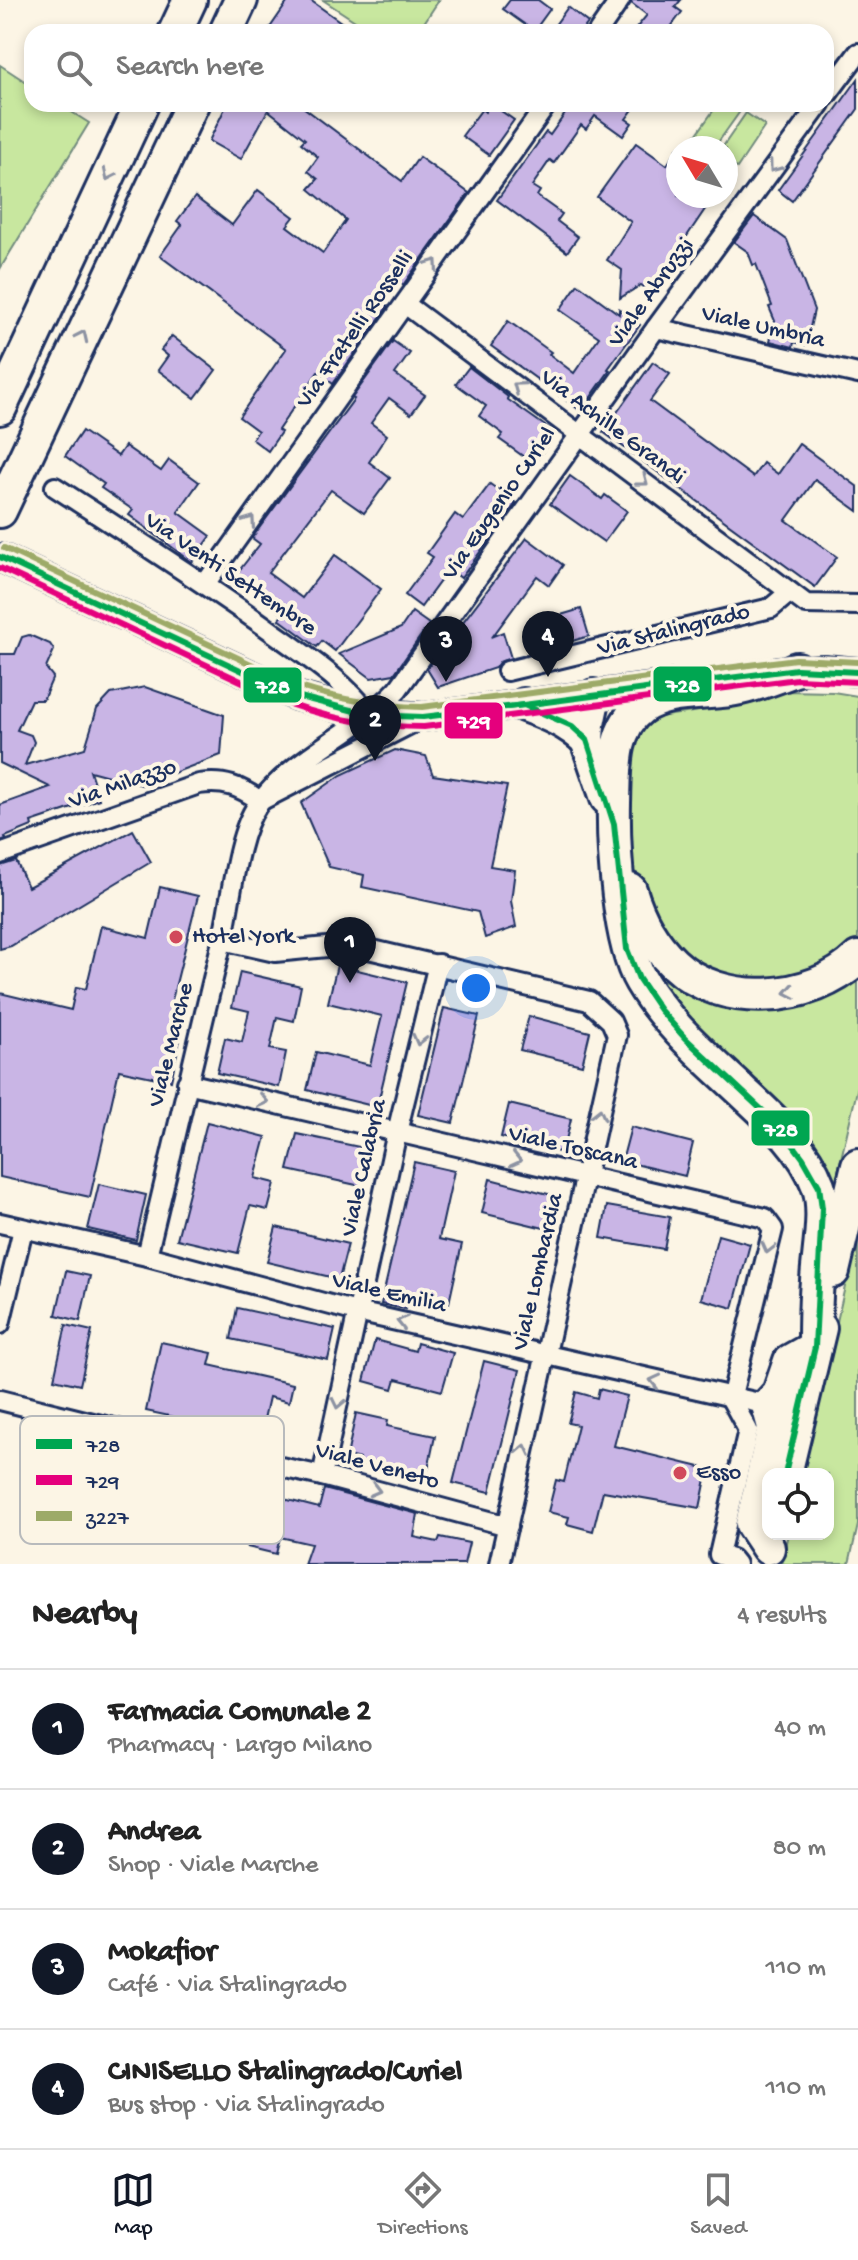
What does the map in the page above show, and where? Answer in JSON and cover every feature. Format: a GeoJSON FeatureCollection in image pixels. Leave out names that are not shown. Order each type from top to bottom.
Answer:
{"type":"FeatureCollection","features":[{"type":"Feature","properties":{"kind":"highway"},"geometry":{"type":"LineString","coordinates":[[179,24],[190,0]]}},
{"type":"Feature","properties":{"kind":"highway"},"geometry":{"type":"LineString","coordinates":[[230,24],[241,0]]}},
{"type":"Feature","properties":{"kind":"highway"},"geometry":{"type":"LineString","coordinates":[[0,408],[138,112]]}},
{"type":"Feature","properties":{"kind":"highway"},"geometry":{"type":"LineString","coordinates":[[0,511],[188,112]]}},
{"type":"Feature","properties":{"kind":"highway"},"geometry":{"type":"LineString","coordinates":[[602,743],[621,734],[633,715],[653,701],[742,688],[797,669]]}},
{"type":"Feature","properties":{"kind":"highway"},"geometry":{"type":"LineString","coordinates":[[594,696],[613,723],[602,743],[627,949],[639,979],[660,1010],[685,1038],[780,1127],[819,1186],[822,1208],[815,1347]]}},
{"type":"Feature","properties":{"kind":"highway"},"geometry":{"type":"LineString","coordinates":[[524,705],[551,715],[602,743]]}},
{"type":"Feature","properties":{"kind":"highway"},"geometry":{"type":"LineString","coordinates":[[614,824],[636,911],[653,941],[674,965],[703,983],[746,994],[786,994],[822,984],[858,958]]}},
{"type":"Feature","properties":{"kind":"highway"},"geometry":{"type":"LineString","coordinates":[[786,1468],[858,1165]]}},
{"type":"Feature","properties":{"kind":"highway"},"geometry":{"type":"LineString","coordinates":[[768,1549],[752,1524],[774,1427],[768,1405],[779,1393],[790,1361],[815,1347]]}},
{"type":"Feature","properties":{"kind":"main road","name":"Via Stalingrado"},"geometry":{"type":"LineString","coordinates":[[2,558],[296,696],[370,715],[423,717],[797,669],[858,672]]}},
{"type":"Feature","properties":{"kind":"street"},"geometry":{"type":"LineString","coordinates":[[604,24],[620,0]]}},
{"type":"Feature","properties":{"kind":"street"},"geometry":{"type":"LineString","coordinates":[[834,85],[858,53]]}},
{"type":"Feature","properties":{"kind":"street","name":"Via Fratelli Rosselli"},"geometry":{"type":"LineString","coordinates":[[205,584],[541,112]]}},
{"type":"Feature","properties":{"kind":"street","name":"Viale Abruzzi"},"geometry":{"type":"LineString","coordinates":[[580,433],[814,112]]}},
{"type":"Feature","properties":{"kind":"street","name":"Via Achille Grandi"},"geometry":{"type":"LineString","coordinates":[[405,304],[806,604],[858,605]]}},
{"type":"Feature","properties":{"kind":"street","name":"Viale Umbria"},"geometry":{"type":"LineString","coordinates":[[656,328],[858,374]]}},
{"type":"Feature","properties":{"kind":"street","name":"Via Eugenio Curiel"},"geometry":{"type":"LineString","coordinates":[[370,715],[401,685],[580,433]]}},
{"type":"Feature","properties":{"kind":"street","name":"Via Venti Settembre"},"geometry":{"type":"LineString","coordinates":[[55,487],[205,584],[338,679],[370,715]]}},
{"type":"Feature","properties":{"kind":"street","name":"Via Stalingrado"},"geometry":{"type":"LineString","coordinates":[[507,671],[771,608],[790,592]]}},
{"type":"Feature","properties":{"kind":"street","name":"Viale Marche"},"geometry":{"type":"LineString","coordinates":[[147,1256],[222,940],[244,832],[260,801],[307,757],[370,715]]}},
{"type":"Feature","properties":{"kind":"street"},"geometry":{"type":"LineString","coordinates":[[260,801],[423,717]]}},
{"type":"Feature","properties":{"kind":"street","name":"Via Milazzo"},"geometry":{"type":"LineString","coordinates":[[0,854],[199,784],[230,784],[260,801]]}},
{"type":"Feature","properties":{"kind":"street"},"geometry":{"type":"LineString","coordinates":[[222,940],[275,952],[348,945],[438,964]]}},
{"type":"Feature","properties":{"kind":"street","name":"Viale Lombardia"},"geometry":{"type":"LineString","coordinates":[[438,964],[589,1001],[611,1021],[617,1035],[499,1564]]}},
{"type":"Feature","properties":{"kind":"street","name":"Viale Calabria"},"geometry":{"type":"LineString","coordinates":[[322,1476],[397,1132],[438,964]]}},
{"type":"Feature","properties":{"kind":"street","name":"Viale Toscana"},"geometry":{"type":"LineString","coordinates":[[187,1083],[765,1218],[773,1229],[731,1399]]}},
{"type":"Feature","properties":{"kind":"street","name":"Viale Emilia"},"geometry":{"type":"LineString","coordinates":[[0,1223],[147,1256],[357,1312],[768,1405]]}},
{"type":"Feature","properties":{"kind":"street"},"geometry":{"type":"LineString","coordinates":[[0,1324],[23,1229]]}},
{"type":"Feature","properties":{"kind":"street"},"geometry":{"type":"LineString","coordinates":[[731,1399],[748,1430],[719,1555],[732,1559],[736,1564]]}},
{"type":"Feature","properties":{"kind":"street","name":"Viale Veneto"},"geometry":{"type":"LineString","coordinates":[[0,1400],[65,1416]]}},
{"type":"Feature","properties":{"kind":"street","name":"Viale Veneto"},"geometry":{"type":"LineString","coordinates":[[284,1468],[508,1526]]}},
{"type":"Feature","properties":{"kind":"green space"},"geometry":{"type":"Polygon","coordinates":[[[323,0],[439,0],[423,24],[360,24],[323,0]]]}},
{"type":"Feature","properties":{"kind":"green space"},"geometry":{"type":"Polygon","coordinates":[[[0,65],[24,81],[24,112],[72,112],[89,123],[0,269],[0,65]]]}},
{"type":"Feature","properties":{"kind":"green space"},"geometry":{"type":"Polygon","coordinates":[[[712,112],[740,112],[723,136],[695,136],[712,112]]]}},
{"type":"Feature","properties":{"kind":"green space"},"geometry":{"type":"Polygon","coordinates":[[[746,113],[765,126],[738,166],[738,136],[730,136],[746,113]]]}},
{"type":"Feature","properties":{"kind":"green space"},"geometry":{"type":"Polygon","coordinates":[[[784,691],[858,696],[858,950],[808,979],[733,982],[674,949],[633,880],[630,777],[634,740],[642,725],[657,717],[735,706],[784,691]]]}},
{"type":"Feature","properties":{"kind":"green space"},"geometry":{"type":"Polygon","coordinates":[[[655,959],[699,991],[858,974],[858,1086],[836,1180],[832,1185],[680,1018],[646,965],[655,959]]]}},
{"type":"Feature","properties":{"kind":"green space"},"geometry":{"type":"Polygon","coordinates":[[[858,1230],[858,1525],[849,1564],[781,1564],[787,1540],[834,1540],[834,1468],[803,1468],[858,1230]]]}},
{"type":"Feature","properties":{"kind":"building"},"geometry":{"type":"Polygon","coordinates":[[[289,0],[310,0],[344,24],[272,24],[289,0]]]}},
{"type":"Feature","properties":{"kind":"building"},"geometry":{"type":"Polygon","coordinates":[[[510,0],[538,0],[550,9],[539,24],[524,24],[503,9],[510,0]]]}},
{"type":"Feature","properties":{"kind":"building"},"geometry":{"type":"Polygon","coordinates":[[[632,0],[681,0],[675,7],[682,12],[673,24],[640,24],[647,15],[631,3],[632,0]]]}},
{"type":"Feature","properties":{"kind":"building"},"geometry":{"type":"Polygon","coordinates":[[[568,7],[588,23],[587,24],[556,24],[568,7]]]}},
{"type":"Feature","properties":{"kind":"building"},"geometry":{"type":"Polygon","coordinates":[[[858,79],[858,109],[792,201],[778,190],[858,79]]]}},
{"type":"Feature","properties":{"kind":"building"},"geometry":{"type":"Polygon","coordinates":[[[223,112],[267,112],[241,159],[209,141],[223,112]]]}},
{"type":"Feature","properties":{"kind":"building"},"geometry":{"type":"Polygon","coordinates":[[[271,112],[310,112],[402,181],[419,157],[469,193],[403,285],[398,281],[382,302],[388,306],[333,384],[318,372],[278,430],[281,432],[268,451],[252,439],[258,431],[239,417],[286,349],[160,256],[182,225],[177,221],[195,197],[232,225],[258,190],[294,217],[287,226],[323,253],[346,220],[309,189],[318,179],[308,171],[318,157],[301,143],[305,139],[271,112]]]}},
{"type":"Feature","properties":{"kind":"building"},"geometry":{"type":"Polygon","coordinates":[[[480,112],[502,112],[514,120],[489,155],[462,136],[480,112]]]}},
{"type":"Feature","properties":{"kind":"building"},"geometry":{"type":"Polygon","coordinates":[[[566,112],[631,112],[626,119],[632,123],[623,136],[595,116],[586,129],[581,125],[554,163],[550,160],[532,186],[540,191],[537,196],[562,214],[557,221],[578,237],[567,252],[497,200],[546,132],[550,135],[566,112]]]}},
{"type":"Feature","properties":{"kind":"building"},"geometry":{"type":"Polygon","coordinates":[[[636,143],[666,164],[666,208],[706,208],[650,291],[641,285],[620,298],[622,270],[607,260],[631,222],[597,197],[636,143]]]}},
{"type":"Feature","properties":{"kind":"building"},"geometry":{"type":"Polygon","coordinates":[[[754,216],[787,240],[814,310],[806,345],[794,342],[793,347],[770,341],[775,321],[769,307],[772,306],[756,264],[753,265],[748,252],[734,242],[754,216]]]}},
{"type":"Feature","properties":{"kind":"building"},"geometry":{"type":"Polygon","coordinates":[[[578,284],[619,314],[619,309],[640,325],[581,411],[491,346],[508,321],[574,373],[599,337],[560,310],[578,284]]]}},
{"type":"Feature","properties":{"kind":"building"},"geometry":{"type":"Polygon","coordinates":[[[172,336],[216,370],[195,398],[158,370],[168,356],[161,350],[172,336]]]}},
{"type":"Feature","properties":{"kind":"building"},"geometry":{"type":"Polygon","coordinates":[[[393,341],[410,353],[395,374],[425,395],[411,414],[389,398],[371,423],[387,435],[369,462],[390,478],[364,513],[331,490],[268,573],[302,598],[335,555],[381,589],[335,651],[322,641],[317,647],[279,619],[283,614],[234,577],[260,544],[252,538],[393,341]]]}},
{"type":"Feature","properties":{"kind":"building"},"geometry":{"type":"Polygon","coordinates":[[[653,362],[670,374],[650,401],[753,477],[763,463],[778,474],[799,444],[858,487],[858,511],[815,480],[786,520],[837,557],[815,587],[603,432],[653,362]]]}},
{"type":"Feature","properties":{"kind":"building"},"geometry":{"type":"Polygon","coordinates":[[[469,367],[555,433],[534,464],[499,439],[503,434],[479,416],[486,406],[456,384],[469,367]]]}},
{"type":"Feature","properties":{"kind":"building"},"geometry":{"type":"Polygon","coordinates":[[[82,431],[118,456],[125,446],[161,471],[169,460],[199,482],[178,512],[211,536],[192,562],[129,515],[133,510],[101,488],[104,484],[65,456],[82,431]]]}},
{"type":"Feature","properties":{"kind":"building"},"geometry":{"type":"Polygon","coordinates":[[[570,476],[602,499],[605,495],[627,511],[604,542],[550,504],[570,476]]]}},
{"type":"Feature","properties":{"kind":"building"},"geometry":{"type":"Polygon","coordinates":[[[490,484],[516,503],[461,578],[449,569],[421,607],[405,595],[433,557],[427,553],[455,514],[463,520],[490,484]]]}},
{"type":"Feature","properties":{"kind":"building"},"geometry":{"type":"Polygon","coordinates":[[[527,538],[563,565],[549,585],[537,576],[493,636],[503,632],[511,658],[499,662],[495,668],[438,687],[427,669],[527,538]]]}},
{"type":"Feature","properties":{"kind":"building"},"geometry":{"type":"Polygon","coordinates":[[[581,609],[589,636],[542,650],[534,623],[581,609]]]}},
{"type":"Feature","properties":{"kind":"building"},"geometry":{"type":"Polygon","coordinates":[[[412,612],[429,624],[394,674],[371,678],[339,654],[401,628],[412,612]]]}},
{"type":"Feature","properties":{"kind":"building"},"geometry":{"type":"Polygon","coordinates":[[[29,635],[50,644],[54,650],[46,668],[53,677],[43,700],[31,700],[17,730],[31,735],[34,742],[25,765],[85,748],[97,709],[111,694],[145,687],[224,715],[221,755],[142,785],[90,771],[99,799],[31,822],[32,826],[0,841],[0,805],[50,787],[0,763],[0,654],[15,654],[22,637],[29,635]]]}},
{"type":"Feature","properties":{"kind":"building"},"geometry":{"type":"Polygon","coordinates":[[[395,750],[426,756],[433,775],[507,786],[490,866],[515,870],[511,901],[516,927],[485,938],[478,912],[362,887],[364,875],[329,867],[301,803],[341,775],[395,750]]]}},
{"type":"Feature","properties":{"kind":"building"},"geometry":{"type":"Polygon","coordinates":[[[133,830],[151,862],[11,946],[0,949],[0,866],[16,861],[28,887],[133,830]]]}},
{"type":"Feature","properties":{"kind":"building"},"geometry":{"type":"Polygon","coordinates":[[[160,887],[198,896],[170,1008],[186,1011],[171,1081],[119,1070],[90,1197],[0,1177],[0,993],[71,1010],[76,987],[86,989],[101,926],[148,938],[160,887]]]}},
{"type":"Feature","properties":{"kind":"building"},"geometry":{"type":"Polygon","coordinates":[[[337,965],[407,982],[377,1107],[307,1090],[316,1052],[370,1065],[382,1016],[328,1003],[337,965]]]}},
{"type":"Feature","properties":{"kind":"building"},"geometry":{"type":"Polygon","coordinates":[[[240,972],[301,986],[294,1021],[277,1017],[270,1049],[286,1052],[279,1087],[217,1073],[225,1038],[242,1042],[249,1011],[232,1007],[240,972]]]}},
{"type":"Feature","properties":{"kind":"building"},"geometry":{"type":"Polygon","coordinates":[[[444,1008],[479,1016],[453,1123],[418,1115],[444,1008]]]}},
{"type":"Feature","properties":{"kind":"building"},"geometry":{"type":"Polygon","coordinates":[[[529,1016],[590,1032],[582,1065],[520,1050],[529,1016]]]}},
{"type":"Feature","properties":{"kind":"building"},"geometry":{"type":"Polygon","coordinates":[[[509,1104],[571,1119],[563,1153],[501,1137],[509,1104]]]}},
{"type":"Feature","properties":{"kind":"building"},"geometry":{"type":"Polygon","coordinates":[[[207,1122],[266,1137],[255,1178],[275,1183],[268,1210],[250,1206],[238,1253],[177,1239],[207,1122]]]}},
{"type":"Feature","properties":{"kind":"building"},"geometry":{"type":"Polygon","coordinates":[[[631,1127],[693,1143],[685,1176],[622,1161],[631,1127]]]}},
{"type":"Feature","properties":{"kind":"building"},"geometry":{"type":"Polygon","coordinates":[[[297,1134],[369,1149],[361,1186],[288,1170],[297,1134]]]}},
{"type":"Feature","properties":{"kind":"building"},"geometry":{"type":"Polygon","coordinates":[[[414,1162],[454,1171],[439,1239],[462,1244],[449,1303],[409,1294],[405,1309],[381,1304],[414,1162]]]}},
{"type":"Feature","properties":{"kind":"building"},"geometry":{"type":"Polygon","coordinates":[[[490,1179],[552,1195],[544,1228],[482,1213],[490,1179]]]}},
{"type":"Feature","properties":{"kind":"building"},"geometry":{"type":"Polygon","coordinates":[[[99,1184],[146,1195],[136,1240],[88,1229],[99,1184]]]}},
{"type":"Feature","properties":{"kind":"building"},"geometry":{"type":"Polygon","coordinates":[[[607,1206],[670,1217],[664,1249],[601,1238],[607,1206]]]}},
{"type":"Feature","properties":{"kind":"building"},"geometry":{"type":"Polygon","coordinates":[[[276,1227],[348,1244],[339,1279],[267,1262],[276,1227]]]}},
{"type":"Feature","properties":{"kind":"building"},"geometry":{"type":"Polygon","coordinates":[[[718,1235],[750,1244],[733,1308],[701,1299],[718,1235]]]}},
{"type":"Feature","properties":{"kind":"building"},"geometry":{"type":"Polygon","coordinates":[[[66,1271],[90,1276],[80,1321],[56,1315],[66,1271]]]}},
{"type":"Feature","properties":{"kind":"building"},"geometry":{"type":"Polygon","coordinates":[[[237,1308],[335,1329],[328,1360],[231,1339],[237,1308]]]}},
{"type":"Feature","properties":{"kind":"building"},"geometry":{"type":"Polygon","coordinates":[[[66,1325],[92,1331],[80,1385],[54,1379],[66,1325]]]}},
{"type":"Feature","properties":{"kind":"building"},"geometry":{"type":"Polygon","coordinates":[[[375,1340],[415,1351],[417,1343],[453,1353],[442,1391],[396,1379],[393,1389],[364,1381],[375,1340]]]}},
{"type":"Feature","properties":{"kind":"building"},"geometry":{"type":"Polygon","coordinates":[[[161,1342],[212,1353],[209,1365],[293,1384],[289,1402],[269,1397],[265,1416],[169,1416],[146,1411],[161,1342]]]}},
{"type":"Feature","properties":{"kind":"building"},"geometry":{"type":"Polygon","coordinates":[[[484,1361],[520,1370],[490,1492],[453,1483],[484,1361]]]}},
{"type":"Feature","properties":{"kind":"building"},"geometry":{"type":"Polygon","coordinates":[[[599,1389],[627,1396],[614,1446],[708,1469],[700,1508],[603,1491],[593,1531],[567,1524],[569,1517],[548,1512],[556,1480],[564,1482],[578,1425],[568,1423],[576,1392],[597,1398],[599,1389]]]}},
{"type":"Feature","properties":{"kind":"building"},"geometry":{"type":"Polygon","coordinates":[[[356,1413],[388,1420],[387,1426],[435,1436],[426,1479],[359,1465],[360,1459],[347,1456],[356,1413]]]}},
{"type":"Feature","properties":{"kind":"building"},"geometry":{"type":"Polygon","coordinates":[[[324,1489],[418,1514],[414,1537],[438,1542],[440,1537],[469,1543],[464,1564],[304,1564],[311,1544],[284,1538],[284,1499],[319,1508],[324,1489]]]}},
{"type":"Feature","properties":{"kind":"building"},"geometry":{"type":"Polygon","coordinates":[[[248,1544],[278,1544],[276,1554],[247,1547],[248,1544]]]}},
{"type":"Feature","properties":{"kind":"transit line","name":"z227"},"geometry":{"type":"LineString","coordinates":[[4,548],[300,687],[375,704],[422,707],[796,659],[858,662]]}},
{"type":"Feature","properties":{"kind":"transit line","name":"728"},"geometry":{"type":"LineString","coordinates":[[0,557],[296,696],[370,715],[423,717],[524,705],[572,726],[587,740],[614,824],[627,949],[639,979],[660,1010],[685,1038],[780,1127],[819,1186],[822,1208],[815,1347],[786,1468]]}},
{"type":"Feature","properties":{"kind":"transit line","name":"729"},"geometry":{"type":"LineString","coordinates":[[0,568],[292,705],[341,719],[374,724],[424,727],[797,679],[858,682]]}},
{"type":"Feature","properties":{"kind":"transit line","name":"728"},"geometry":{"type":"LineString","coordinates":[[508,707],[797,669],[858,672]]}},
{"type":"Feature","properties":{"kind":"place","name":"CINISELLO Stalingrado/Curiel"},"geometry":{"type":"Point","coordinates":[548,677]}},
{"type":"Feature","properties":{"kind":"place","name":"Mokafior"},"geometry":{"type":"Point","coordinates":[446,682]}},
{"type":"Feature","properties":{"kind":"place","name":"Andrea"},"geometry":{"type":"Point","coordinates":[375,761]}},
{"type":"Feature","properties":{"kind":"place","name":"Hotel York"},"geometry":{"type":"Point","coordinates":[176,937]}},
{"type":"Feature","properties":{"kind":"place","name":"Farmacia Comunale 2"},"geometry":{"type":"Point","coordinates":[350,983]}},
{"type":"Feature","properties":{"kind":"place","name":"Esso"},"geometry":{"type":"Point","coordinates":[680,1473]}}]}
